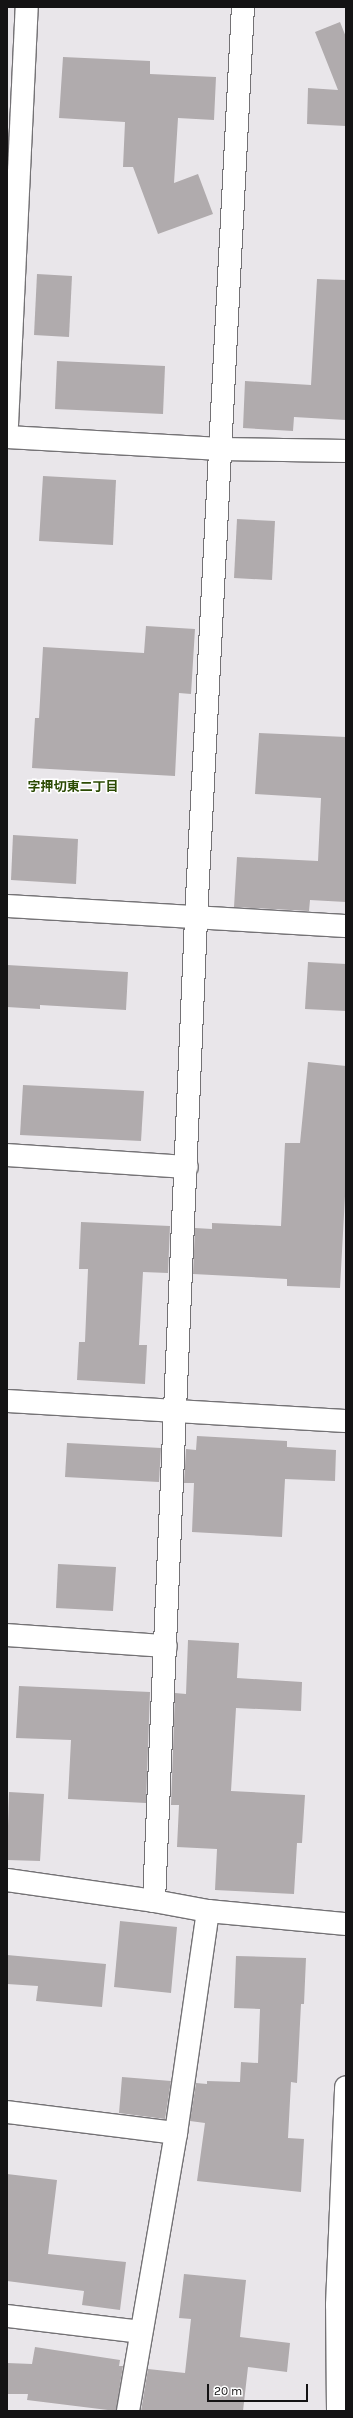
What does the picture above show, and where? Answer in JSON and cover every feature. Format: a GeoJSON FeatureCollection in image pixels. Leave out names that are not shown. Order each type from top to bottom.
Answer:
{"type":"FeatureCollection","features":[{"type":"Feature","properties":{"kind":"street"},"geometry":{"type":"LineString","coordinates":[[7,425],[27,7]]}},
{"type":"Feature","properties":{"kind":"street"},"geometry":{"type":"LineString","coordinates":[[154,1901],[187,1167],[196,918],[243,7]]}},
{"type":"Feature","properties":{"kind":"street"},"geometry":{"type":"LineString","coordinates":[[7,437],[221,448],[346,451]]}},
{"type":"Feature","properties":{"kind":"street"},"geometry":{"type":"LineString","coordinates":[[7,906],[346,926]]}},
{"type":"Feature","properties":{"kind":"street"},"geometry":{"type":"LineString","coordinates":[[7,1155],[187,1167]]}},
{"type":"Feature","properties":{"kind":"street"},"geometry":{"type":"LineString","coordinates":[[7,1401],[346,1421]]}},
{"type":"Feature","properties":{"kind":"street"},"geometry":{"type":"LineString","coordinates":[[7,1635],[166,1646]]}},
{"type":"Feature","properties":{"kind":"street"},"geometry":{"type":"LineString","coordinates":[[7,1880],[154,1901],[208,1911],[346,1924]]}},
{"type":"Feature","properties":{"kind":"street"},"geometry":{"type":"LineString","coordinates":[[128,2411],[176,2133],[208,1911]]}},
{"type":"Feature","properties":{"kind":"street"},"geometry":{"type":"LineString","coordinates":[[338,2411],[338,2305],[346,2087]]}},
{"type":"Feature","properties":{"kind":"street"},"geometry":{"type":"LineString","coordinates":[[7,2112],[176,2133]]}},
{"type":"Feature","properties":{"kind":"street"},"geometry":{"type":"LineString","coordinates":[[7,2316],[141,2332]]}},
{"type":"Feature","properties":{"kind":"building"},"geometry":{"type":"Polygon","coordinates":[[[340,22],[346,37],[346,126],[307,124],[308,88],[338,90],[315,32],[340,22]]]}},
{"type":"Feature","properties":{"kind":"building"},"geometry":{"type":"Polygon","coordinates":[[[63,57],[150,61],[150,74],[216,77],[214,120],[178,118],[174,183],[198,174],[213,214],[158,234],[133,167],[123,167],[125,122],[59,118],[63,57]]]}},
{"type":"Feature","properties":{"kind":"building"},"geometry":{"type":"Polygon","coordinates":[[[37,274],[72,276],[69,337],[34,335],[37,274]]]}},
{"type":"Feature","properties":{"kind":"building"},"geometry":{"type":"Polygon","coordinates":[[[317,279],[346,280],[346,420],[294,417],[293,431],[243,428],[245,381],[311,385],[317,279]]]}},
{"type":"Feature","properties":{"kind":"building"},"geometry":{"type":"Polygon","coordinates":[[[57,361],[165,366],[163,414],[55,409],[57,361]]]}},
{"type":"Feature","properties":{"kind":"building"},"geometry":{"type":"Polygon","coordinates":[[[43,476],[116,480],[113,545],[39,541],[43,476]]]}},
{"type":"Feature","properties":{"kind":"building"},"geometry":{"type":"Polygon","coordinates":[[[237,519],[275,521],[272,580],[234,578],[237,519]]]}},
{"type":"Feature","properties":{"kind":"building"},"geometry":{"type":"Polygon","coordinates":[[[146,626],[195,629],[191,694],[179,693],[175,776],[32,768],[35,718],[39,718],[43,647],[144,653],[146,626]]]}},
{"type":"Feature","properties":{"kind":"building"},"geometry":{"type":"Polygon","coordinates":[[[259,733],[346,737],[346,902],[310,900],[309,911],[234,907],[237,857],[318,861],[321,798],[255,794],[259,733]]]}},
{"type":"Feature","properties":{"kind":"building"},"geometry":{"type":"Polygon","coordinates":[[[13,835],[78,839],[76,884],[11,880],[13,835]]]}},
{"type":"Feature","properties":{"kind":"building"},"geometry":{"type":"Polygon","coordinates":[[[308,962],[346,964],[346,1011],[305,1009],[308,962]]]}},
{"type":"Feature","properties":{"kind":"building"},"geometry":{"type":"Polygon","coordinates":[[[7,965],[128,972],[126,1010],[40,1005],[40,1009],[7,1007],[7,965]]]}},
{"type":"Feature","properties":{"kind":"building"},"geometry":{"type":"Polygon","coordinates":[[[308,1062],[346,1066],[346,1178],[340,1288],[287,1286],[287,1279],[193,1274],[195,1228],[212,1229],[212,1223],[281,1226],[285,1143],[300,1143],[308,1062]]]}},
{"type":"Feature","properties":{"kind":"building"},"geometry":{"type":"Polygon","coordinates":[[[23,1085],[144,1091],[141,1141],[20,1135],[23,1085]]]}},
{"type":"Feature","properties":{"kind":"building"},"geometry":{"type":"Polygon","coordinates":[[[81,1222],[170,1226],[168,1273],[143,1272],[139,1345],[147,1345],[145,1384],[77,1380],[79,1342],[85,1342],[88,1269],[79,1269],[81,1222]]]}},
{"type":"Feature","properties":{"kind":"building"},"geometry":{"type":"Polygon","coordinates":[[[197,1436],[287,1441],[287,1447],[336,1450],[335,1481],[285,1479],[282,1537],[192,1532],[194,1483],[184,1483],[186,1449],[196,1450],[197,1436]]]}},
{"type":"Feature","properties":{"kind":"building"},"geometry":{"type":"Polygon","coordinates":[[[67,1443],[161,1448],[159,1482],[65,1477],[67,1443]]]}},
{"type":"Feature","properties":{"kind":"building"},"geometry":{"type":"Polygon","coordinates":[[[58,1564],[116,1567],[113,1611],[56,1608],[58,1564]]]}},
{"type":"Feature","properties":{"kind":"building"},"geometry":{"type":"Polygon","coordinates":[[[188,1640],[239,1643],[237,1678],[302,1682],[301,1711],[236,1708],[231,1791],[305,1795],[302,1843],[297,1843],[294,1894],[215,1890],[217,1849],[177,1847],[179,1805],[171,1805],[175,1693],[186,1694],[188,1640]]]}},
{"type":"Feature","properties":{"kind":"building"},"geometry":{"type":"Polygon","coordinates":[[[19,1686],[150,1692],[146,1803],[68,1799],[71,1740],[16,1738],[19,1686]]]}},
{"type":"Feature","properties":{"kind":"building"},"geometry":{"type":"Polygon","coordinates":[[[9,1792],[44,1794],[40,1861],[7,1860],[9,1792]]]}},
{"type":"Feature","properties":{"kind":"building"},"geometry":{"type":"Polygon","coordinates":[[[120,1921],[177,1927],[171,1993],[114,1987],[120,1921]]]}},
{"type":"Feature","properties":{"kind":"building"},"geometry":{"type":"Polygon","coordinates":[[[7,1955],[106,1964],[102,2007],[36,2001],[38,1986],[7,1984],[7,1955]]]}},
{"type":"Feature","properties":{"kind":"building"},"geometry":{"type":"Polygon","coordinates":[[[236,1956],[306,1958],[304,2004],[301,2004],[297,2083],[291,2082],[288,2138],[304,2139],[301,2192],[197,2181],[205,2123],[190,2121],[196,2083],[207,2084],[207,2081],[240,2082],[241,2062],[258,2063],[260,2009],[234,2008],[236,1956]]]}},
{"type":"Feature","properties":{"kind":"building"},"geometry":{"type":"Polygon","coordinates":[[[122,2077],[171,2081],[165,2119],[119,2113],[122,2077]]]}},
{"type":"Feature","properties":{"kind":"building"},"geometry":{"type":"Polygon","coordinates":[[[7,2174],[57,2180],[48,2254],[126,2262],[120,2310],[82,2305],[84,2291],[7,2281],[7,2174]]]}},
{"type":"Feature","properties":{"kind":"building"},"geometry":{"type":"Polygon","coordinates":[[[184,2274],[246,2280],[240,2337],[290,2343],[287,2372],[248,2367],[243,2411],[141,2411],[148,2369],[185,2373],[191,2319],[179,2318],[184,2274]]]}},
{"type":"Feature","properties":{"kind":"building"},"geometry":{"type":"Polygon","coordinates":[[[35,2347],[120,2360],[119,2366],[123,2366],[116,2411],[27,2400],[28,2394],[7,2394],[7,2363],[32,2364],[35,2347]]]}},
{"type":"Feature","properties":{"kind":"district","name":"字押切東二丁目"},"geometry":{"type":"Point","coordinates":[73,787]}}]}
